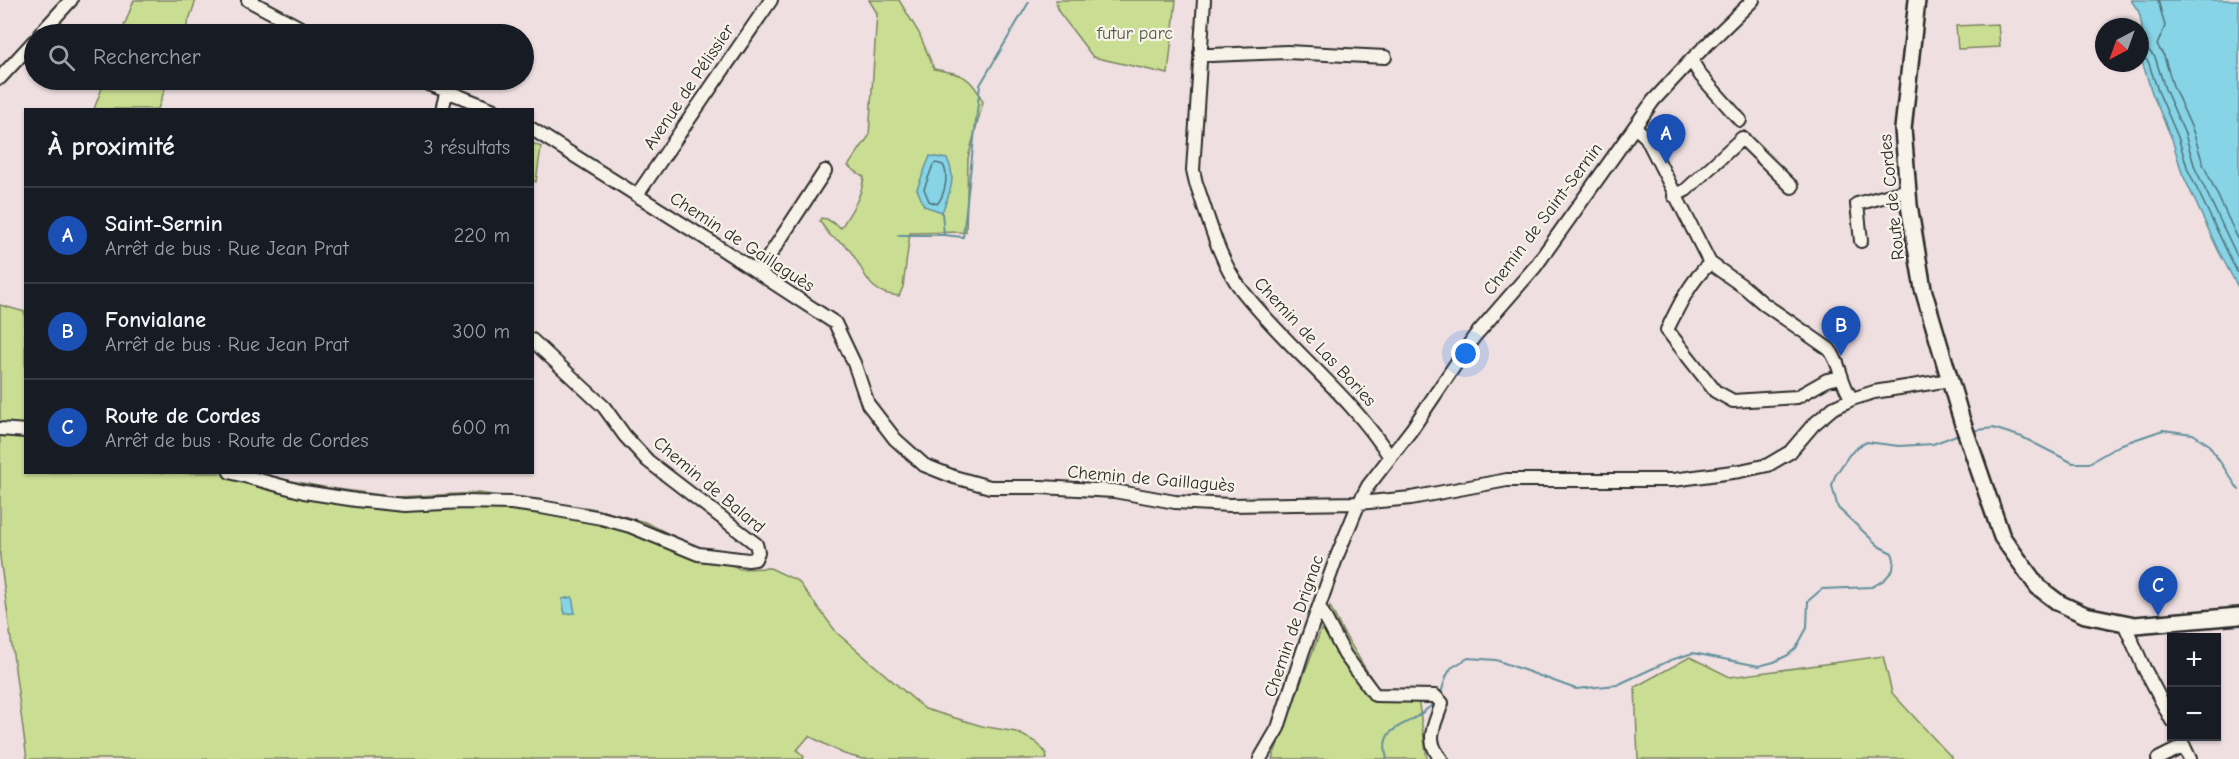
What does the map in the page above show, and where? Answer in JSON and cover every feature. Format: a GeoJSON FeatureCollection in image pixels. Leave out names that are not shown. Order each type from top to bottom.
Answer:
{"type":"FeatureCollection","features":[{"type":"Feature","properties":{"kind":"main road","name":"Route de Cordes"},"geometry":{"type":"LineString","coordinates":[[1917,0],[1903,129],[1908,190],[1923,289],[1962,421],[2002,537],[2038,587],[2059,603],[2085,615],[2135,625],[2239,616]]}},
{"type":"Feature","properties":{"kind":"street"},"geometry":{"type":"LineString","coordinates":[[49,24],[71,0]]}},
{"type":"Feature","properties":{"kind":"street"},"geometry":{"type":"LineString","coordinates":[[248,0],[293,24]]}},
{"type":"Feature","properties":{"kind":"street","name":"Avenue de Pélissier"},"geometry":{"type":"LineString","coordinates":[[637,195],[771,0]]}},
{"type":"Feature","properties":{"kind":"street","name":"Chemin de Las Bories"},"geometry":{"type":"LineString","coordinates":[[1204,0],[1193,170],[1225,262],[1240,288],[1305,360],[1349,403],[1376,434],[1390,457]]}},
{"type":"Feature","properties":{"kind":"street"},"geometry":{"type":"LineString","coordinates":[[1736,0],[1739,14]]}},
{"type":"Feature","properties":{"kind":"street","name":"Chemin de Saint-Sernin"},"geometry":{"type":"LineString","coordinates":[[1359,503],[1368,486],[1474,337],[1535,267],[1653,101],[1691,60],[1753,0]]}},
{"type":"Feature","properties":{"kind":"street"},"geometry":{"type":"LineString","coordinates":[[0,78],[24,51]]}},
{"type":"Feature","properties":{"kind":"street"},"geometry":{"type":"LineString","coordinates":[[1200,53],[1211,55],[1287,52],[1385,57]]}},
{"type":"Feature","properties":{"kind":"street"},"geometry":{"type":"LineString","coordinates":[[1691,60],[1701,76],[1740,120]]}},
{"type":"Feature","properties":{"kind":"street"},"geometry":{"type":"LineString","coordinates":[[442,108],[447,90],[489,108]]}},
{"type":"Feature","properties":{"kind":"street"},"geometry":{"type":"LineString","coordinates":[[1635,127],[1646,137],[1710,263],[1829,349],[1835,356],[1840,377],[1852,399]]}},
{"type":"Feature","properties":{"kind":"street","name":"Chemin de Gaillaguès"},"geometry":{"type":"LineString","coordinates":[[534,130],[835,323],[854,363],[868,404],[896,439],[924,465],[954,477],[990,487],[1114,491],[1175,502],[1229,506],[1359,503],[1411,498],[1507,480],[1673,480],[1768,465],[1790,452],[1813,425],[1833,408],[1852,399],[1874,392],[1950,380]]}},
{"type":"Feature","properties":{"kind":"street"},"geometry":{"type":"LineString","coordinates":[[1674,196],[1686,190],[1742,138],[1792,187]]}},
{"type":"Feature","properties":{"kind":"street"},"geometry":{"type":"LineString","coordinates":[[758,273],[825,171]]}},
{"type":"Feature","properties":{"kind":"street"},"geometry":{"type":"LineString","coordinates":[[1861,241],[1857,204],[1908,190]]}},
{"type":"Feature","properties":{"kind":"street"},"geometry":{"type":"LineString","coordinates":[[1710,263],[1697,275],[1667,330],[1715,391],[1733,401],[1797,397],[1827,380],[1840,377]]}},
{"type":"Feature","properties":{"kind":"street","name":"Chemin de Balard"},"geometry":{"type":"LineString","coordinates":[[237,474],[304,492],[356,500],[404,505],[464,502],[511,503],[541,507],[630,526],[698,554],[748,560],[755,558],[758,552],[756,544],[648,461],[625,436],[604,407],[534,342]]}},
{"type":"Feature","properties":{"kind":"street"},"geometry":{"type":"LineString","coordinates":[[0,429],[24,431]]}},
{"type":"Feature","properties":{"kind":"street","name":"Chemin de Drignac"},"geometry":{"type":"LineString","coordinates":[[1260,759],[1278,728],[1319,606],[1359,503]]}},
{"type":"Feature","properties":{"kind":"street"},"geometry":{"type":"LineString","coordinates":[[1319,606],[1345,655],[1375,695],[1435,696],[1442,703],[1431,739],[1434,750],[1441,759]]}},
{"type":"Feature","properties":{"kind":"street"},"geometry":{"type":"LineString","coordinates":[[2124,623],[2167,712]]}},
{"type":"Feature","properties":{"kind":"street"},"geometry":{"type":"LineString","coordinates":[[2158,759],[2182,741],[2190,759]]}},
{"type":"Feature","properties":{"kind":"green space"},"geometry":{"type":"Polygon","coordinates":[[[134,0],[196,0],[188,24],[125,24],[134,0]]]}},
{"type":"Feature","properties":{"kind":"green space"},"geometry":{"type":"Polygon","coordinates":[[[869,0],[899,0],[919,33],[934,69],[964,77],[974,86],[983,102],[968,158],[966,232],[910,233],[903,287],[899,296],[887,294],[872,285],[854,255],[831,236],[820,221],[821,218],[827,219],[841,228],[863,185],[864,177],[848,166],[869,136],[877,13],[869,0]]]}},
{"type":"Feature","properties":{"kind":"green space","name":"futur parc"},"geometry":{"type":"Polygon","coordinates":[[[1056,0],[1176,0],[1168,74],[1093,57],[1058,11],[1056,0]]]}},
{"type":"Feature","properties":{"kind":"green space"},"geometry":{"type":"Polygon","coordinates":[[[1998,24],[2000,47],[1958,49],[1956,26],[1998,24]]]}},
{"type":"Feature","properties":{"kind":"green space"},"geometry":{"type":"Polygon","coordinates":[[[101,90],[165,90],[158,108],[94,108],[101,90]]]}},
{"type":"Feature","properties":{"kind":"green space"},"geometry":{"type":"Polygon","coordinates":[[[534,144],[541,147],[536,182],[534,181],[534,144]]]}},
{"type":"Feature","properties":{"kind":"green space"},"geometry":{"type":"Polygon","coordinates":[[[0,305],[24,312],[24,474],[255,474],[323,487],[396,497],[478,493],[591,508],[645,522],[740,569],[770,568],[798,581],[837,633],[925,709],[982,726],[1016,732],[1036,742],[1046,753],[1047,759],[862,759],[844,754],[809,736],[797,750],[804,757],[803,759],[27,759],[0,557],[0,305]]]}},
{"type":"Feature","properties":{"kind":"green space"},"geometry":{"type":"Polygon","coordinates":[[[1330,606],[1381,694],[1418,698],[1427,759],[1272,759],[1330,606]]]}},
{"type":"Feature","properties":{"kind":"green space"},"geometry":{"type":"Polygon","coordinates":[[[1883,656],[1892,693],[1953,759],[1638,759],[1635,687],[1690,657],[1730,677],[1883,656]]]}},
{"type":"Feature","properties":{"kind":"water"},"geometry":{"type":"Polygon","coordinates":[[[2131,0],[2239,0],[2239,289],[2182,173],[2172,139],[2152,93],[2145,72],[2149,72],[2149,18],[2140,18],[2131,0]]]}},
{"type":"Feature","properties":{"kind":"water"},"geometry":{"type":"Polygon","coordinates":[[[930,156],[947,159],[952,172],[950,192],[942,212],[924,206],[917,189],[930,156]]]}},
{"type":"Feature","properties":{"kind":"water"},"geometry":{"type":"Polygon","coordinates":[[[572,597],[575,613],[565,614],[562,599],[572,597]]]}},
{"type":"Feature","properties":{"kind":"waterway"},"geometry":{"type":"LineString","coordinates":[[944,235],[963,237],[980,85],[1029,2]]}},
{"type":"Feature","properties":{"kind":"waterway"},"geometry":{"type":"LineString","coordinates":[[898,235],[944,235],[942,212]]}},
{"type":"Feature","properties":{"kind":"waterway"},"geometry":{"type":"LineString","coordinates":[[1971,431],[1993,428],[2022,437],[2073,463],[2089,463],[2122,444],[2163,430],[2193,434],[2208,444],[2239,490]]}},
{"type":"Feature","properties":{"kind":"waterway"},"geometry":{"type":"LineString","coordinates":[[1441,693],[1451,668],[1468,658],[1496,660],[1576,689],[1617,685],[1671,660],[1693,653],[1759,666],[1774,662],[1796,648],[1807,628],[1808,601],[1822,589],[1872,587],[1884,580],[1893,570],[1892,553],[1880,547],[1838,508],[1832,486],[1835,476],[1849,455],[1867,442],[1899,446],[1933,444],[1959,434]]}},
{"type":"Feature","properties":{"kind":"waterway"},"geometry":{"type":"LineString","coordinates":[[1387,759],[1385,742],[1391,732],[1435,703]]}},
{"type":"Feature","properties":{"kind":"place","name":"Saint-Sernin"},"geometry":{"type":"Point","coordinates":[1666,164]}},
{"type":"Feature","properties":{"kind":"place","name":"Fonvialane"},"geometry":{"type":"Point","coordinates":[1841,356]}},
{"type":"Feature","properties":{"kind":"place","name":"Route de Cordes"},"geometry":{"type":"Point","coordinates":[2158,616]}}]}
